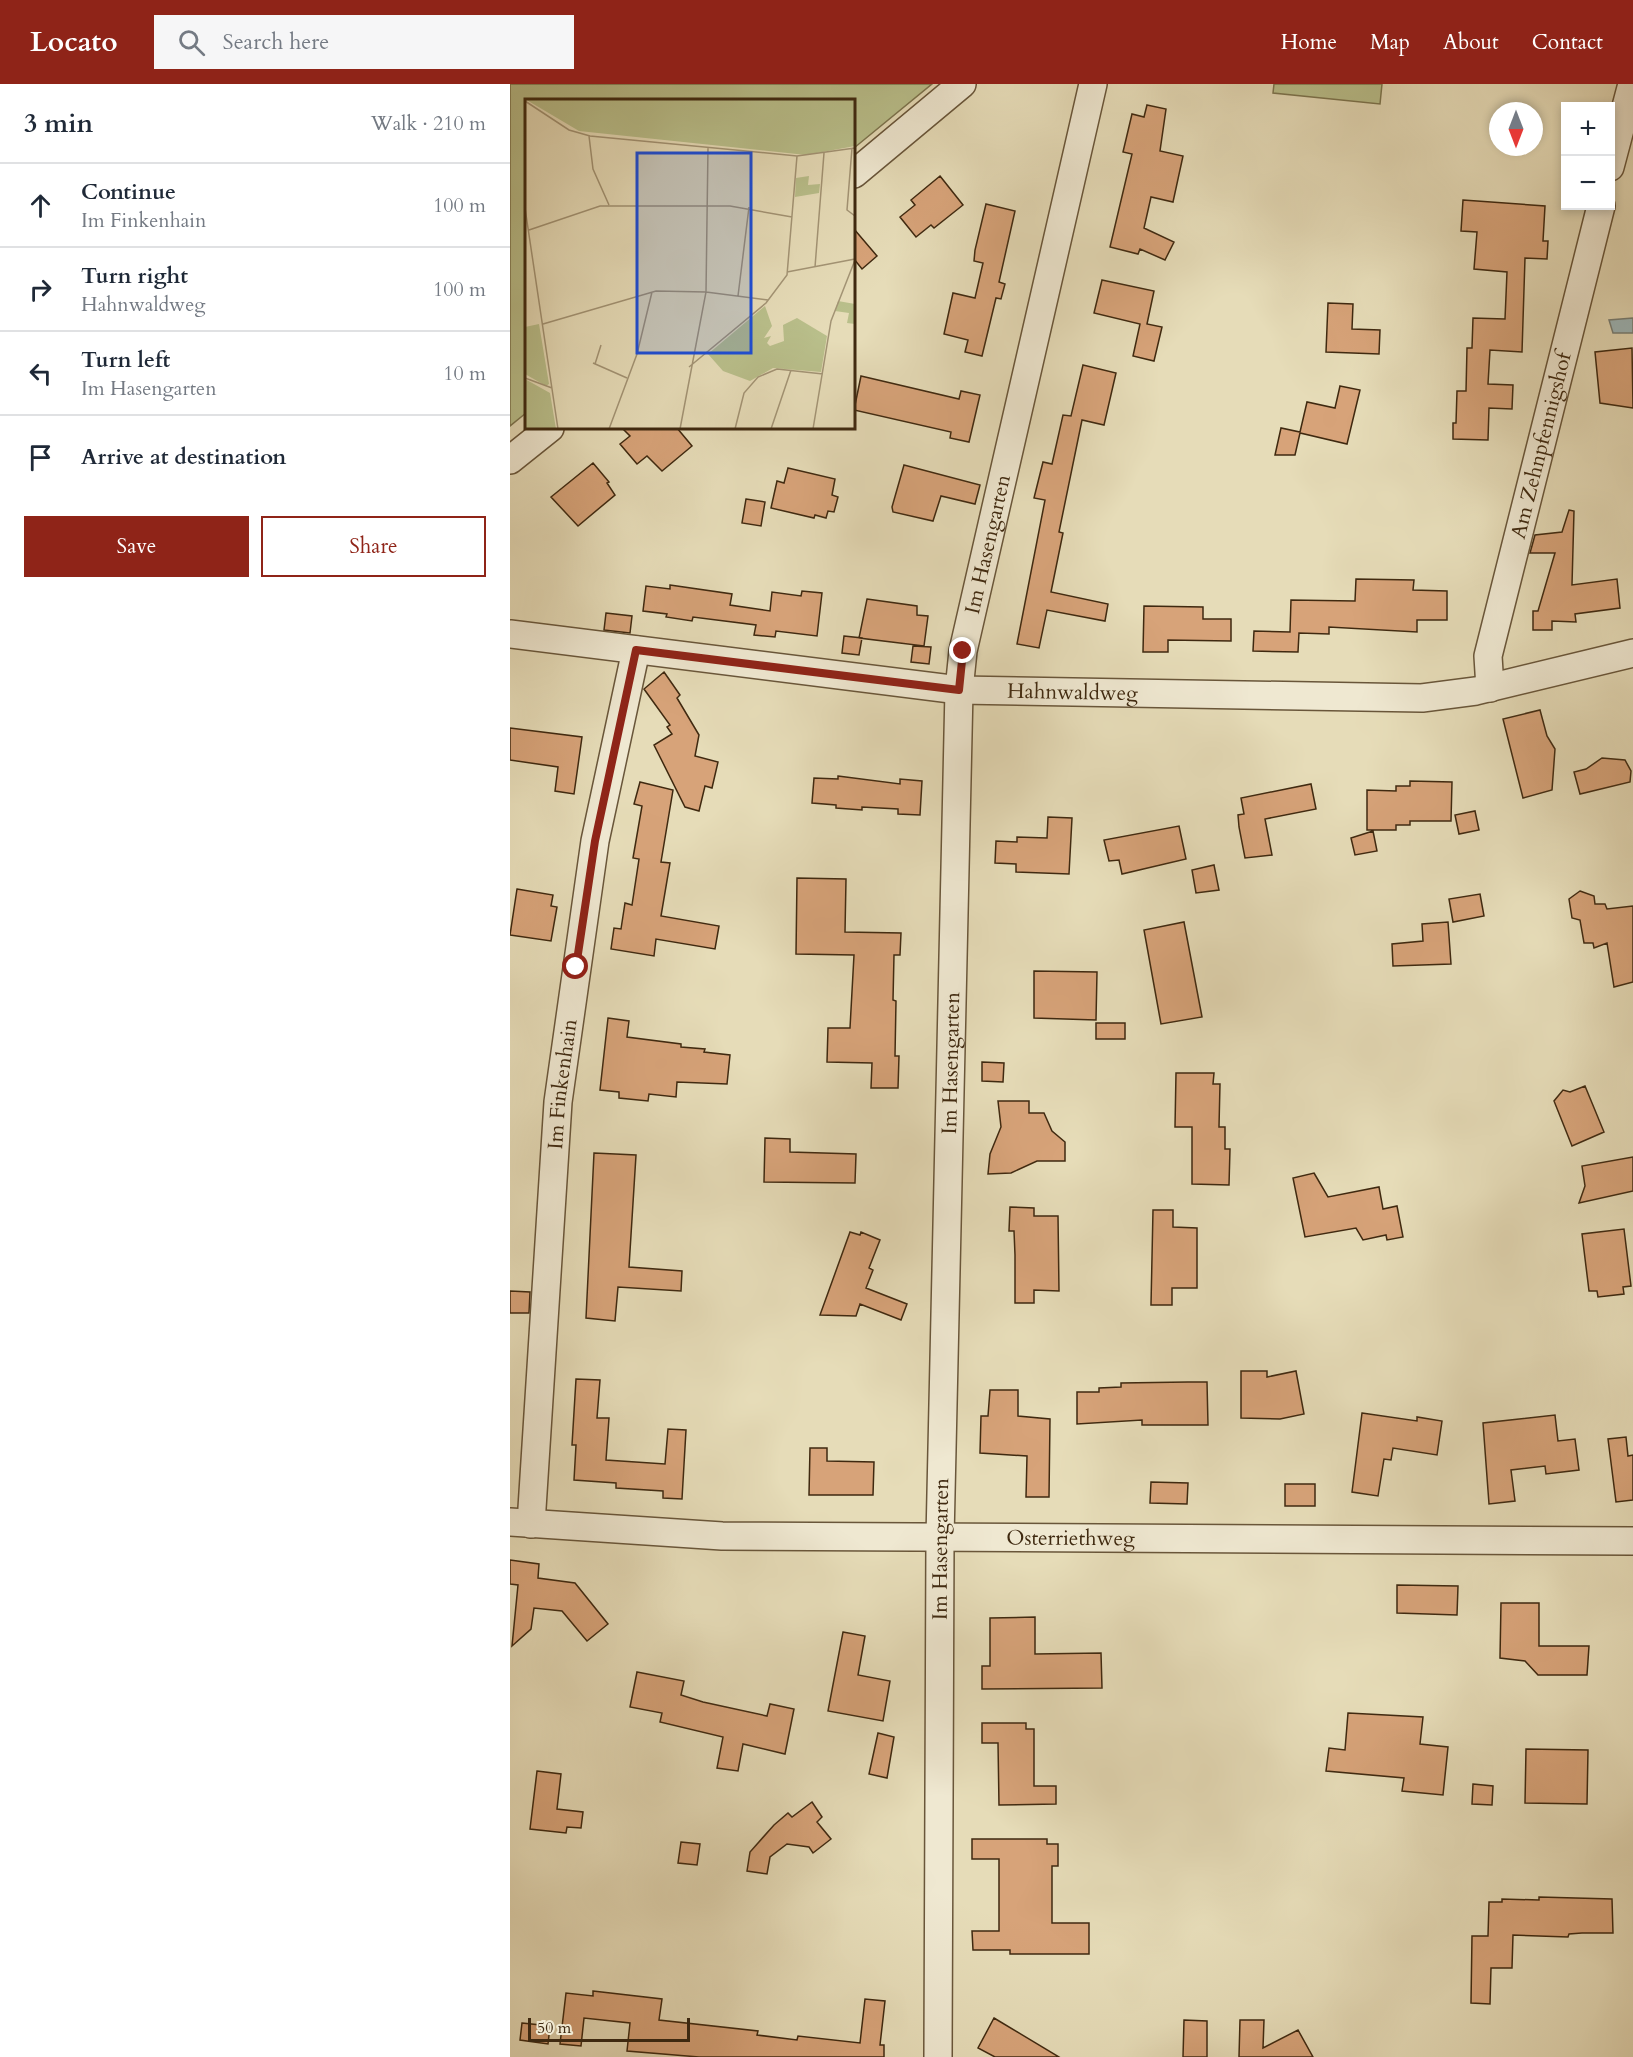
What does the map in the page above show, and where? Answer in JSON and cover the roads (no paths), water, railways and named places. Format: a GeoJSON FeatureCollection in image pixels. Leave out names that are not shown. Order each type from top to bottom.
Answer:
{"type":"FeatureCollection","features":[{"type":"Feature","properties":{"kind":"street"},"geometry":{"type":"LineString","coordinates":[[855,173],[962,84]]}},
{"type":"Feature","properties":{"kind":"street","name":"Im Hasengarten"},"geometry":{"type":"LineString","coordinates":[[938,2057],[940,1538],[959,690],[963,651],[1093,84]]}},
{"type":"Feature","properties":{"kind":"street"},"geometry":{"type":"LineString","coordinates":[[1614,156],[1632,84]]}},
{"type":"Feature","properties":{"kind":"street","name":"Am Zehnpfennigshof"},"geometry":{"type":"LineString","coordinates":[[1490,688],[1488,656],[1600,210]]}},
{"type":"Feature","properties":{"kind":"street"},"geometry":{"type":"LineString","coordinates":[[510,460],[548,429]]}},
{"type":"Feature","properties":{"kind":"street","name":"Hahnwaldweg"},"geometry":{"type":"LineString","coordinates":[[510,634],[959,690],[1422,698],[1445,697],[1490,688],[1633,653]]}},
{"type":"Feature","properties":{"kind":"street","name":"Im Finkenhain"},"geometry":{"type":"LineString","coordinates":[[521,1523],[558,1102],[595,841],[636,650]]}},
{"type":"Feature","properties":{"kind":"street","name":"Osterriethweg"},"geometry":{"type":"LineString","coordinates":[[521,1523],[723,1536],[1633,1541]]}},
{"type":"Feature","properties":{"kind":"water"},"geometry":{"type":"Polygon","coordinates":[[[1633,318],[1633,333],[1613,333],[1609,320],[1633,318]]]}}]}
